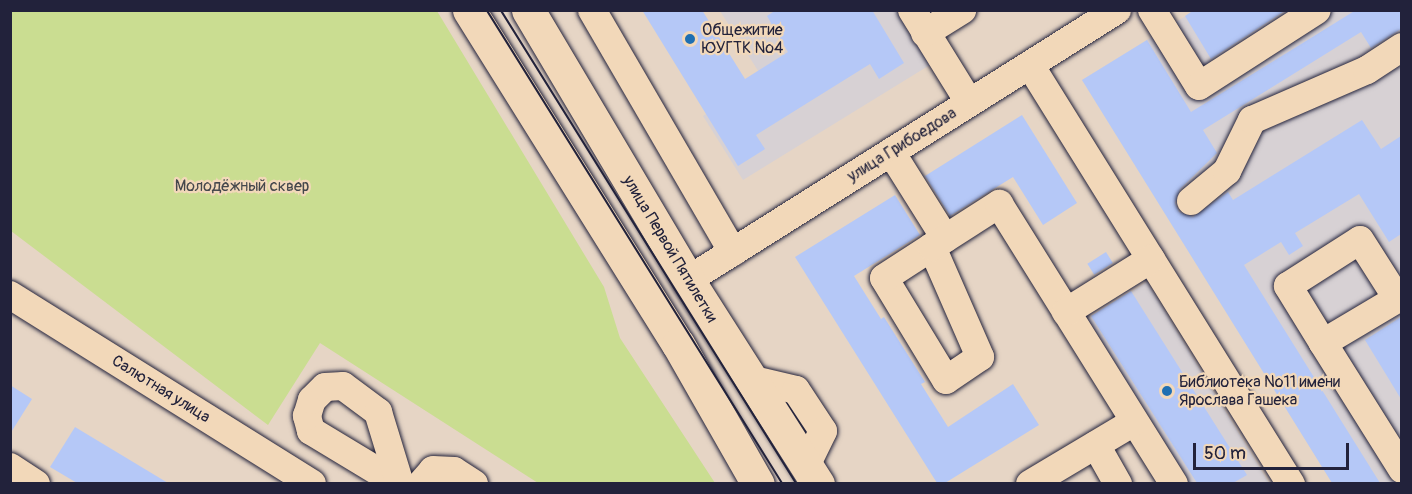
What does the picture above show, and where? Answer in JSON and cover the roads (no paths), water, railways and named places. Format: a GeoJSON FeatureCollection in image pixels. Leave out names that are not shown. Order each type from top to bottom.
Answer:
{"type":"FeatureCollection","features":[{"type":"Feature","properties":{"kind":"main road"},"geometry":{"type":"LineString","coordinates":[[469,10],[678,344],[758,483]]}},
{"type":"Feature","properties":{"kind":"main road","name":"улица Первой Пятилетки"},"geometry":{"type":"LineString","coordinates":[[528,10],[688,280],[812,475]]}},
{"type":"Feature","properties":{"kind":"street"},"geometry":{"type":"LineString","coordinates":[[592,10],[733,252]]}},
{"type":"Feature","properties":{"kind":"street"},"geometry":{"type":"LineString","coordinates":[[962,10],[918,22],[969,102]]}},
{"type":"Feature","properties":{"kind":"street","name":"улица Грибоедова"},"geometry":{"type":"LineString","coordinates":[[688,280],[1117,10]]}},
{"type":"Feature","properties":{"kind":"street"},"geometry":{"type":"LineString","coordinates":[[1152,10],[1199,86],[1317,10]]}},
{"type":"Feature","properties":{"kind":"street"},"geometry":{"type":"LineString","coordinates":[[1191,201],[1227,171],[1252,120],[1367,70],[1401,47]]}},
{"type":"Feature","properties":{"kind":"street"},"geometry":{"type":"LineString","coordinates":[[1030,64],[1151,259],[1283,480]]}},
{"type":"Feature","properties":{"kind":"street"},"geometry":{"type":"LineString","coordinates":[[891,152],[939,243],[999,204],[1174,483]]}},
{"type":"Feature","properties":{"kind":"street"},"geometry":{"type":"LineString","coordinates":[[1323,343],[1399,297],[1360,240],[1288,286],[1323,343],[1401,469]]}},
{"type":"Feature","properties":{"kind":"street"},"geometry":{"type":"LineString","coordinates":[[1066,312],[1151,259]]}},
{"type":"Feature","properties":{"kind":"street","name":"Салютная улица"},"geometry":{"type":"LineString","coordinates":[[10,295],[312,483]]}},
{"type":"Feature","properties":{"kind":"street"},"geometry":{"type":"LineString","coordinates":[[1030,483],[1134,422]]}},
{"type":"Feature","properties":{"kind":"street"},"geometry":{"type":"LineString","coordinates":[[1096,445],[1118,483]]}},
{"type":"Feature","properties":{"kind":"street"},"geometry":{"type":"LineString","coordinates":[[10,467],[36,483]]}},
{"type":"Feature","properties":{"kind":"street"},"geometry":{"type":"LineString","coordinates":[[421,483],[433,470],[454,471],[474,483]]}},
{"type":"Feature","properties":{"kind":"tram line"},"geometry":{"type":"LineString","coordinates":[[487,10],[783,484]]}},
{"type":"Feature","properties":{"kind":"tram line"},"geometry":{"type":"LineString","coordinates":[[501,10],[797,484]]}},
{"type":"Feature","properties":{"kind":"place","name":"Общежитие ЮУГТК №4"},"geometry":{"type":"Point","coordinates":[690,39]}},
{"type":"Feature","properties":{"kind":"place","name":"Библиотека №11 имени Ярослава Гашека"},"geometry":{"type":"Point","coordinates":[1167,391]}},
{"type":"Feature","properties":{"kind":"park label","name":"Молодёжный сквер"},"geometry":{"type":"Point","coordinates":[242,186]}}]}
